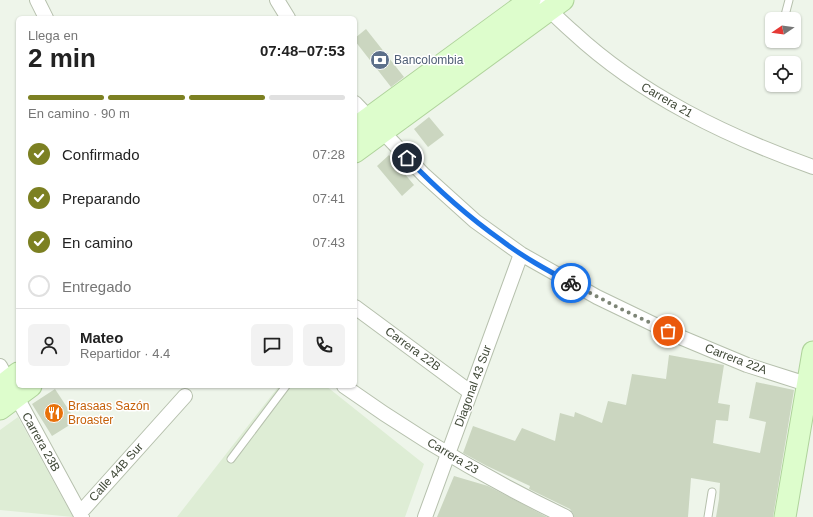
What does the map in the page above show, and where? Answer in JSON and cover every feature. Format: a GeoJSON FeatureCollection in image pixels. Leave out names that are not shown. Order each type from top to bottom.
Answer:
{"type":"FeatureCollection","features":[{"type":"Feature","properties":{"kind":"main road"},"geometry":{"type":"LineString","coordinates":[[357,146],[365,120],[530,0]]}},
{"type":"Feature","properties":{"kind":"main road"},"geometry":{"type":"LineString","coordinates":[[365,120],[551,3]]}},
{"type":"Feature","properties":{"kind":"main road"},"geometry":{"type":"LineString","coordinates":[[785,517],[810,385],[813,352]]}},
{"type":"Feature","properties":{"kind":"street"},"geometry":{"type":"LineString","coordinates":[[37,0],[45,16]]}},
{"type":"Feature","properties":{"kind":"street"},"geometry":{"type":"LineString","coordinates":[[277,0],[287,16]]}},
{"type":"Feature","properties":{"kind":"street","name":"Carrera 21"},"geometry":{"type":"LineString","coordinates":[[551,3],[590,48],[634,81],[725,132],[813,167]]}},
{"type":"Feature","properties":{"kind":"street","name":"Carrera 22A"},"geometry":{"type":"LineString","coordinates":[[365,120],[424,176],[475,220],[521,254],[597,297],[680,337],[747,365],[810,385]]}},
{"type":"Feature","properties":{"kind":"street","name":"Diagonal 43 Sur"},"geometry":{"type":"LineString","coordinates":[[425,517],[521,254]]}},
{"type":"Feature","properties":{"kind":"street","name":"Carrera 22B"},"geometry":{"type":"LineString","coordinates":[[357,308],[470,392]]}},
{"type":"Feature","properties":{"kind":"street","name":"Carrera 23B"},"geometry":{"type":"LineString","coordinates":[[10,386],[81,515]]}},
{"type":"Feature","properties":{"kind":"street","name":"Carrera 23"},"geometry":{"type":"LineString","coordinates":[[347,388],[448,454],[534,502],[566,517]]}},
{"type":"Feature","properties":{"kind":"street","name":"Calle 44B Sur"},"geometry":{"type":"LineString","coordinates":[[81,515],[185,396]]}},
{"type":"Feature","properties":{"kind":"lane"},"geometry":{"type":"LineString","coordinates":[[786,12],[789,0]]}},
{"type":"Feature","properties":{"kind":"lane"},"geometry":{"type":"LineString","coordinates":[[231,459],[284,388]]}},
{"type":"Feature","properties":{"kind":"lane"},"geometry":{"type":"LineString","coordinates":[[708,517],[712,492]]}},
{"type":"Feature","properties":{"kind":"shaded area"},"geometry":{"type":"Polygon","coordinates":[[[277,388],[329,388],[424,464],[405,517],[177,517],[277,388]]]}},
{"type":"Feature","properties":{"kind":"shaded area"},"geometry":{"type":"Polygon","coordinates":[[[18,417],[73,517],[0,510],[0,430],[18,417]]]}},
{"type":"Feature","properties":{"kind":"building","name":"Bancolombia"},"geometry":{"type":"Polygon","coordinates":[[[366,29],[404,77],[391,87],[357,44],[357,36],[366,29]]]}},
{"type":"Feature","properties":{"kind":"building"},"geometry":{"type":"Polygon","coordinates":[[[429,117],[444,135],[428,147],[414,129],[429,117]]]}},
{"type":"Feature","properties":{"kind":"building"},"geometry":{"type":"Polygon","coordinates":[[[389,155],[414,185],[402,196],[377,166],[389,155]]]}},
{"type":"Feature","properties":{"kind":"building"},"geometry":{"type":"Polygon","coordinates":[[[669,355],[724,365],[718,403],[730,405],[728,421],[716,420],[713,443],[760,453],[766,422],[749,418],[756,382],[794,390],[773,517],[716,517],[720,483],[691,478],[688,517],[574,517],[570,509],[529,489],[530,486],[463,453],[473,426],[515,441],[522,428],[555,441],[560,413],[574,417],[575,412],[602,423],[608,401],[626,405],[632,374],[666,379],[669,355]]]}},
{"type":"Feature","properties":{"kind":"building","name":"Brasaas Sazón Broaster"},"geometry":{"type":"Polygon","coordinates":[[[55,389],[76,421],[52,436],[32,404],[55,389]]]}},
{"type":"Feature","properties":{"kind":"building"},"geometry":{"type":"Polygon","coordinates":[[[454,476],[488,486],[547,517],[437,517],[454,476]]]}},
{"type":"Feature","properties":{"kind":"way so far"},"geometry":{"type":"LineString","coordinates":[[571,283],[668,331]]}},
{"type":"Feature","properties":{"kind":"place","name":"Bancolombia"},"geometry":{"type":"Point","coordinates":[380,60]}},
{"type":"Feature","properties":{"kind":"place","name":"Brasaas Sazón Broaster"},"geometry":{"type":"Point","coordinates":[54,413]}},
{"type":"Feature","properties":{"kind":"route"},"geometry":{"type":"LineString","coordinates":[[407,158],[424,176],[501,241],[571,283]]}}]}
